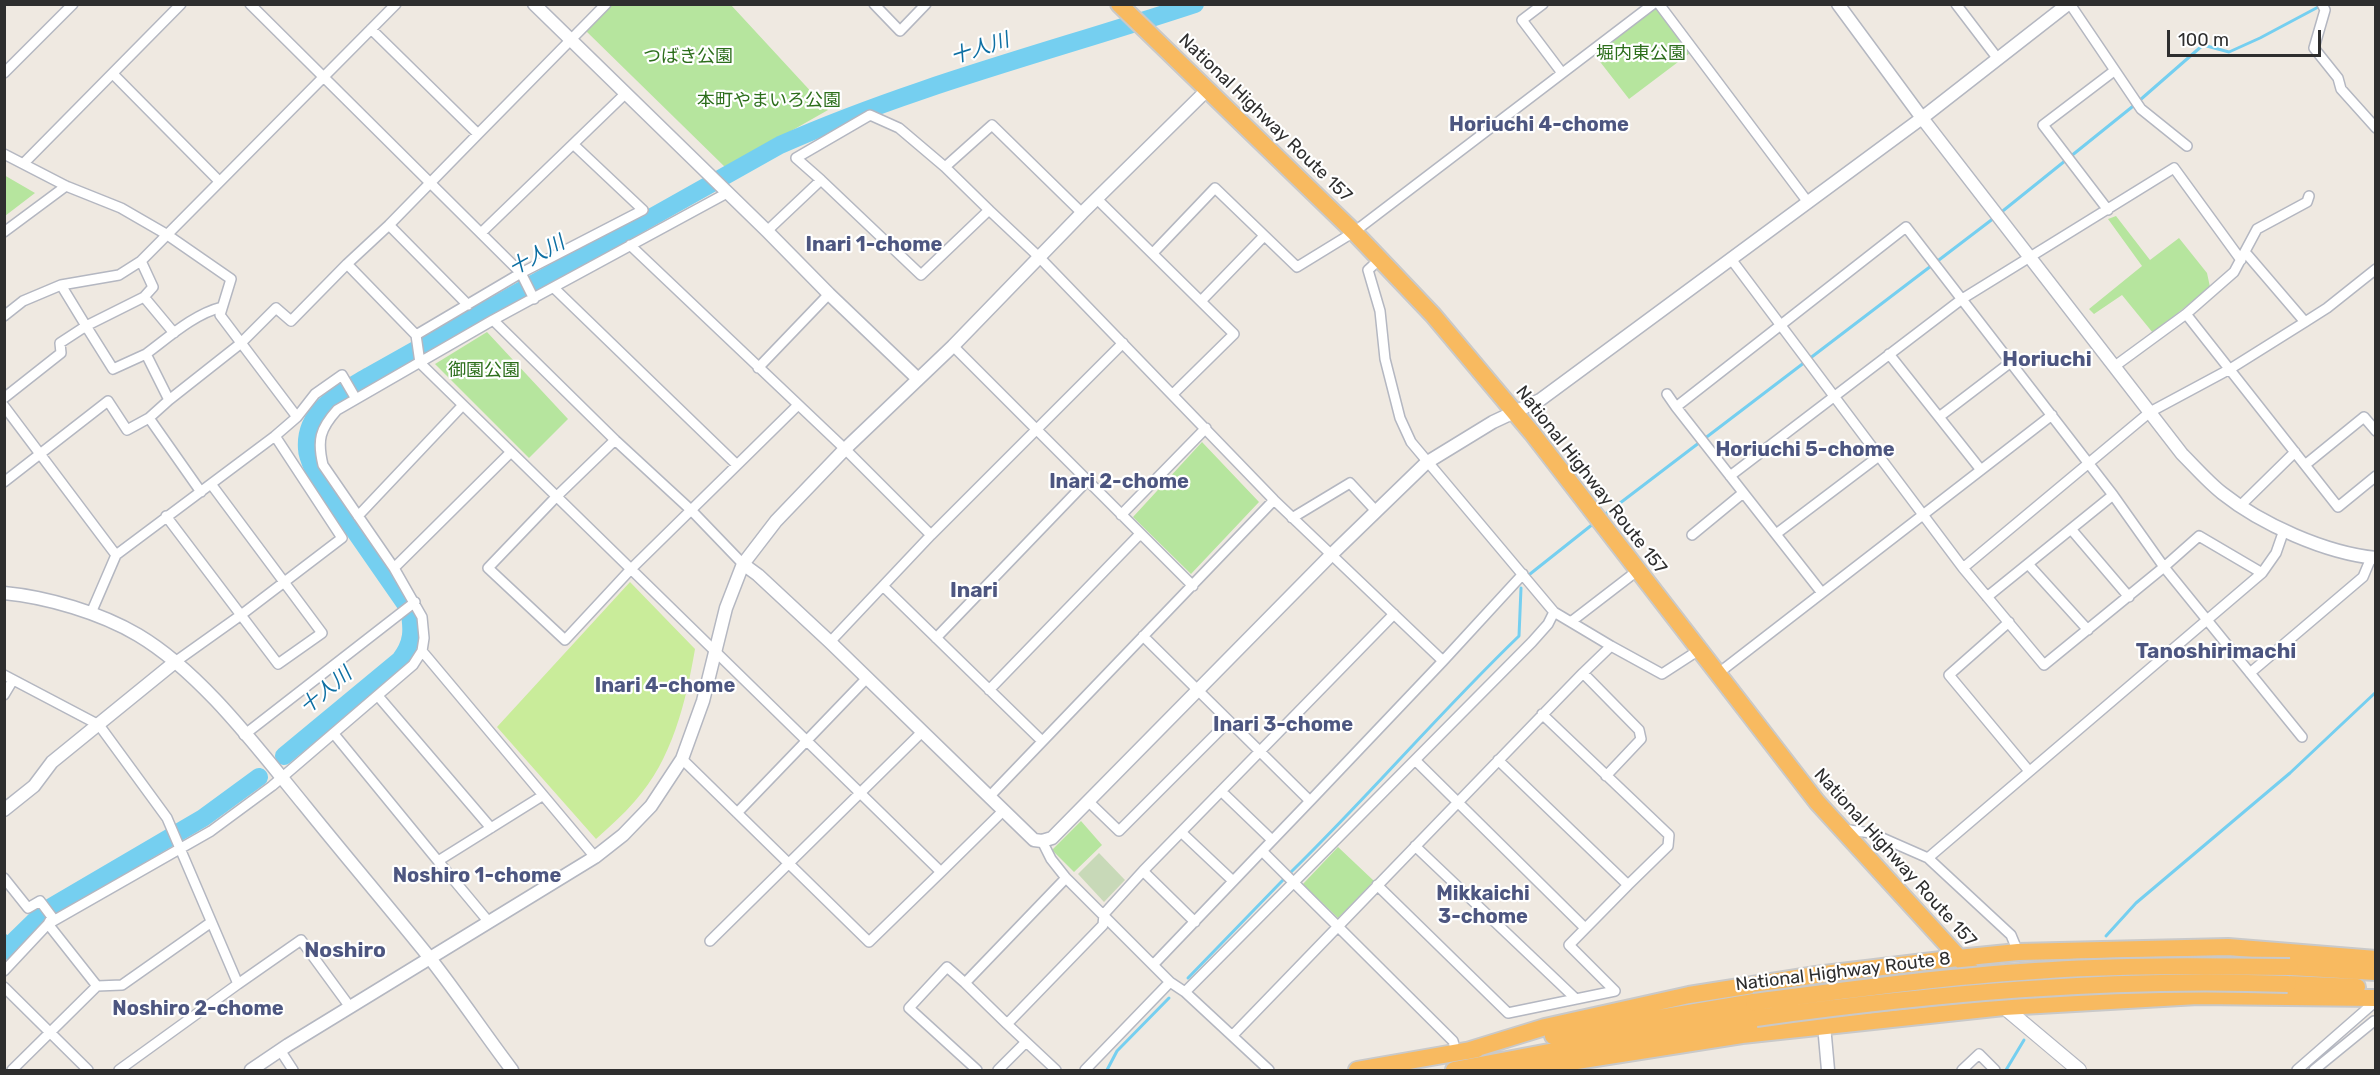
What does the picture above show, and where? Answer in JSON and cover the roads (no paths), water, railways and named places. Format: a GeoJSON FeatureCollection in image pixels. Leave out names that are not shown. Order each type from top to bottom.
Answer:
{"type":"FeatureCollection","features":[{"type":"Feature","properties":{"kind":"highway","name":"National Highway Route 157"},"geometry":{"type":"LineString","coordinates":[[1119,4],[1354,231],[1433,315],[1515,413],[1716,675],[1839,828],[2004,1007]]}},
{"type":"Feature","properties":{"kind":"highway"},"geometry":{"type":"LineString","coordinates":[[1461,1052],[1545,1027],[1689,995],[1816,975],[1958,958],[2018,952],[2228,947],[2376,959]]}},
{"type":"Feature","properties":{"kind":"highway","name":"National Highway Route 8"},"geometry":{"type":"LineString","coordinates":[[1454,1071],[1876,986],[2035,971],[2170,966],[2289,975],[2376,988]]}},
{"type":"Feature","properties":{"kind":"highway","name":"National Highway Route 8"},"geometry":{"type":"LineString","coordinates":[[2289,975],[2376,972]]}},
{"type":"Feature","properties":{"kind":"highway"},"geometry":{"type":"LineString","coordinates":[[1491,1071],[1570,1062],[1742,1035],[2004,1007],[2198,996],[2376,999]]}},
{"type":"Feature","properties":{"kind":"highway","name":"National Highway Route 8"},"geometry":{"type":"LineString","coordinates":[[1357,1071],[1461,1052],[1755,1010]]}},
{"type":"Feature","properties":{"kind":"main road"},"geometry":{"type":"LineString","coordinates":[[2004,1007],[2079,1071]]}},
{"type":"Feature","properties":{"kind":"street"},"geometry":{"type":"LineString","coordinates":[[4,73],[73,4]]}},
{"type":"Feature","properties":{"kind":"street"},"geometry":{"type":"LineString","coordinates":[[24,163],[181,4]]}},
{"type":"Feature","properties":{"kind":"street"},"geometry":{"type":"LineString","coordinates":[[250,4],[322,78],[481,233],[523,277],[533,296]]}},
{"type":"Feature","properties":{"kind":"street"},"geometry":{"type":"LineString","coordinates":[[4,316],[22,301],[61,285],[119,275],[141,261],[396,4]]}},
{"type":"Feature","properties":{"kind":"street"},"geometry":{"type":"LineString","coordinates":[[534,4],[918,379]]}},
{"type":"Feature","properties":{"kind":"street"},"geometry":{"type":"LineString","coordinates":[[4,482],[108,401],[127,430],[149,418],[240,344],[276,308],[291,321],[347,264],[390,225],[606,4]]}},
{"type":"Feature","properties":{"kind":"street"},"geometry":{"type":"LineString","coordinates":[[874,4],[900,31],[926,4]]}},
{"type":"Feature","properties":{"kind":"street"},"geometry":{"type":"LineString","coordinates":[[1542,4],[1522,20],[1562,73]]}},
{"type":"Feature","properties":{"kind":"street"},"geometry":{"type":"LineString","coordinates":[[1153,253],[1215,188],[1297,267],[1354,231],[1653,4]]}},
{"type":"Feature","properties":{"kind":"street"},"geometry":{"type":"LineString","coordinates":[[1659,4],[1807,201]]}},
{"type":"Feature","properties":{"kind":"street"},"geometry":{"type":"LineString","coordinates":[[1838,4],[1922,118],[2182,454],[2240,506],[2284,530],[2341,551],[2373,558],[2363,577],[2250,674]]}},
{"type":"Feature","properties":{"kind":"street"},"geometry":{"type":"LineString","coordinates":[[1956,4],[1998,59]]}},
{"type":"Feature","properties":{"kind":"street"},"geometry":{"type":"LineString","coordinates":[[494,320],[615,440],[692,511],[743,564],[758,575],[830,642],[1034,840],[1042,841],[1052,838],[1089,802],[1375,510],[1426,463],[1493,422],[1540,400],[1922,118],[2069,4],[2141,109],[2187,146]]}},
{"type":"Feature","properties":{"kind":"street"},"geometry":{"type":"LineString","coordinates":[[2323,6],[2325,10],[2314,48],[2338,78],[2341,90],[2376,128]]}},
{"type":"Feature","properties":{"kind":"street"},"geometry":{"type":"LineString","coordinates":[[371,29],[478,134]]}},
{"type":"Feature","properties":{"kind":"street"},"geometry":{"type":"LineString","coordinates":[[2108,210],[2043,125],[2114,71]]}},
{"type":"Feature","properties":{"kind":"street"},"geometry":{"type":"LineString","coordinates":[[113,74],[219,181]]}},
{"type":"Feature","properties":{"kind":"street"},"geometry":{"type":"LineString","coordinates":[[251,1071],[280,1050],[595,857],[623,835],[651,806],[682,759],[703,701],[726,608],[743,564],[776,521],[845,449],[953,346],[1082,213],[1207,90]]}},
{"type":"Feature","properties":{"kind":"street"},"geometry":{"type":"LineString","coordinates":[[481,233],[625,94]]}},
{"type":"Feature","properties":{"kind":"street"},"geometry":{"type":"LineString","coordinates":[[988,210],[921,275],[796,158],[870,115],[899,128],[945,167],[1040,257],[1274,500],[1443,661]]}},
{"type":"Feature","properties":{"kind":"street"},"geometry":{"type":"LineString","coordinates":[[945,167],[992,125],[1082,213]]}},
{"type":"Feature","properties":{"kind":"street"},"geometry":{"type":"LineString","coordinates":[[416,337],[468,305],[642,210],[573,144]]}},
{"type":"Feature","properties":{"kind":"street"},"geometry":{"type":"LineString","coordinates":[[4,154],[66,186],[121,208],[166,234],[231,279],[220,315],[297,417]]}},
{"type":"Feature","properties":{"kind":"street"},"geometry":{"type":"LineString","coordinates":[[1730,476],[1962,299],[2174,168],[2243,256],[2305,322]]}},
{"type":"Feature","properties":{"kind":"street"},"geometry":{"type":"LineString","coordinates":[[767,231],[821,180]]}},
{"type":"Feature","properties":{"kind":"street"},"geometry":{"type":"LineString","coordinates":[[4,232],[66,186]]}},
{"type":"Feature","properties":{"kind":"street"},"geometry":{"type":"LineString","coordinates":[[4,971],[50,920],[180,846],[211,831],[282,778],[403,676],[422,651],[424,638],[422,617],[412,604],[394,568],[323,465],[319,447],[324,425],[337,410],[354,397],[419,360],[494,320],[533,296],[554,288],[725,191]]}},
{"type":"Feature","properties":{"kind":"street"},"geometry":{"type":"LineString","coordinates":[[2115,366],[2186,314],[2234,272],[2257,229],[2307,202],[2309,196]]}},
{"type":"Feature","properties":{"kind":"street"},"geometry":{"type":"LineString","coordinates":[[1096,199],[1202,300],[1234,334],[1173,393]]}},
{"type":"Feature","properties":{"kind":"street"},"geometry":{"type":"LineString","coordinates":[[390,225],[468,305]]}},
{"type":"Feature","properties":{"kind":"street"},"geometry":{"type":"LineString","coordinates":[[1676,407],[1906,227],[2113,495],[2164,567],[2302,737]]}},
{"type":"Feature","properties":{"kind":"street"},"geometry":{"type":"LineString","coordinates":[[1202,300],[1264,236]]}},
{"type":"Feature","properties":{"kind":"street"},"geometry":{"type":"LineString","coordinates":[[630,245],[845,449],[931,535]]}},
{"type":"Feature","properties":{"kind":"street"},"geometry":{"type":"LineString","coordinates":[[1380,259],[1368,270],[1380,311],[1385,359],[1400,418],[1411,442],[1426,463],[1554,612],[1662,674],[1699,650]]}},
{"type":"Feature","properties":{"kind":"street"},"geometry":{"type":"LineString","coordinates":[[1731,260],[1963,568],[2044,665],[2129,597],[2199,536],[2262,573]]}},
{"type":"Feature","properties":{"kind":"street"},"geometry":{"type":"LineString","coordinates":[[4,398],[61,353],[60,344],[86,326],[144,297],[153,287],[141,261]]}},
{"type":"Feature","properties":{"kind":"street"},"geometry":{"type":"LineString","coordinates":[[347,264],[416,337],[419,360],[462,405],[941,872]]}},
{"type":"Feature","properties":{"kind":"street"},"geometry":{"type":"LineString","coordinates":[[1963,568],[2150,411],[2230,369],[2305,322],[2327,308],[2376,269]]}},
{"type":"Feature","properties":{"kind":"street"},"geometry":{"type":"LineString","coordinates":[[61,285],[113,369],[146,354],[174,333],[213,309],[222,307]]}},
{"type":"Feature","properties":{"kind":"street"},"geometry":{"type":"LineString","coordinates":[[554,288],[737,465]]}},
{"type":"Feature","properties":{"kind":"street"},"geometry":{"type":"LineString","coordinates":[[758,368],[829,294]]}},
{"type":"Feature","properties":{"kind":"street"},"geometry":{"type":"LineString","coordinates":[[144,297],[174,333]]}},
{"type":"Feature","properties":{"kind":"street"},"geometry":{"type":"LineString","coordinates":[[2186,314],[2338,507],[2376,476]]}},
{"type":"Feature","properties":{"kind":"street"},"geometry":{"type":"LineString","coordinates":[[830,642],[931,535],[1123,343]]}},
{"type":"Feature","properties":{"kind":"street"},"geometry":{"type":"LineString","coordinates":[[953,346],[1193,586]]}},
{"type":"Feature","properties":{"kind":"street"},"geometry":{"type":"LineString","coordinates":[[146,354],[169,400]]}},
{"type":"Feature","properties":{"kind":"street"},"geometry":{"type":"LineString","coordinates":[[1889,354],[1981,470]]}},
{"type":"Feature","properties":{"kind":"street"},"geometry":{"type":"LineString","coordinates":[[1939,417],[2011,362]]}},
{"type":"Feature","properties":{"kind":"street"},"geometry":{"type":"LineString","coordinates":[[91,613],[116,555],[275,436],[297,417],[315,394],[342,375],[354,397]]}},
{"type":"Feature","properties":{"kind":"street"},"geometry":{"type":"LineString","coordinates":[[1667,394],[1822,593]]}},
{"type":"Feature","properties":{"kind":"street"},"geometry":{"type":"LineString","coordinates":[[358,516],[462,405]]}},
{"type":"Feature","properties":{"kind":"street"},"geometry":{"type":"LineString","coordinates":[[615,440],[556,496],[488,568],[565,640],[631,569],[798,405]]}},
{"type":"Feature","properties":{"kind":"street"},"geometry":{"type":"LineString","coordinates":[[4,406],[116,555]]}},
{"type":"Feature","properties":{"kind":"street"},"geometry":{"type":"LineString","coordinates":[[1716,675],[2052,415]]}},
{"type":"Feature","properties":{"kind":"street"},"geometry":{"type":"LineString","coordinates":[[2305,465],[2364,417],[2376,431]]}},
{"type":"Feature","properties":{"kind":"street"},"geometry":{"type":"LineString","coordinates":[[149,418],[201,492]]}},
{"type":"Feature","properties":{"kind":"street"},"geometry":{"type":"LineString","coordinates":[[1121,515],[1206,428]]}},
{"type":"Feature","properties":{"kind":"street"},"geometry":{"type":"LineString","coordinates":[[4,810],[34,786],[52,762],[175,662],[242,615],[342,537],[275,436]]}},
{"type":"Feature","properties":{"kind":"street"},"geometry":{"type":"LineString","coordinates":[[394,568],[511,452]]}},
{"type":"Feature","properties":{"kind":"street"},"geometry":{"type":"LineString","coordinates":[[2240,506],[2295,452]]}},
{"type":"Feature","properties":{"kind":"street"},"geometry":{"type":"LineString","coordinates":[[1776,534],[1879,456]]}},
{"type":"Feature","properties":{"kind":"street"},"geometry":{"type":"LineString","coordinates":[[936,638],[1087,481]]}},
{"type":"Feature","properties":{"kind":"street"},"geometry":{"type":"LineString","coordinates":[[1292,518],[1350,483],[1375,510]]}},
{"type":"Feature","properties":{"kind":"street"},"geometry":{"type":"LineString","coordinates":[[166,516],[278,664],[322,633],[211,484]]}},
{"type":"Feature","properties":{"kind":"street"},"geometry":{"type":"LineString","coordinates":[[1692,535],[1743,493]]}},
{"type":"Feature","properties":{"kind":"street"},"geometry":{"type":"LineString","coordinates":[[1987,597],[2113,495]]}},
{"type":"Feature","properties":{"kind":"street"},"geometry":{"type":"LineString","coordinates":[[989,797],[1274,500]]}},
{"type":"Feature","properties":{"kind":"street"},"geometry":{"type":"LineString","coordinates":[[2071,529],[2129,597]]}},
{"type":"Feature","properties":{"kind":"street"},"geometry":{"type":"LineString","coordinates":[[1928,858],[2262,573],[2276,553],[2284,530]]}},
{"type":"Feature","properties":{"kind":"street"},"geometry":{"type":"LineString","coordinates":[[989,690],[1140,534]]}},
{"type":"Feature","properties":{"kind":"street"},"geometry":{"type":"LineString","coordinates":[[2028,564],[2088,630]]}},
{"type":"Feature","properties":{"kind":"street"},"geometry":{"type":"LineString","coordinates":[[1572,621],[1637,571]]}},
{"type":"Feature","properties":{"kind":"street"},"geometry":{"type":"LineString","coordinates":[[1153,965],[1443,661],[1522,574]]}},
{"type":"Feature","properties":{"kind":"street"},"geometry":{"type":"LineString","coordinates":[[884,587],[1042,741]]}},
{"type":"Feature","properties":{"kind":"street"},"geometry":{"type":"LineString","coordinates":[[4,593],[20,594],[91,613],[138,635],[175,662],[209,694],[282,778],[430,958],[512,1071]]}},
{"type":"Feature","properties":{"kind":"street"},"geometry":{"type":"LineString","coordinates":[[244,735],[412,604]]}},
{"type":"Feature","properties":{"kind":"street"},"geometry":{"type":"LineString","coordinates":[[1185,992],[1532,642],[1548,624],[1554,612]]}},
{"type":"Feature","properties":{"kind":"street"},"geometry":{"type":"LineString","coordinates":[[1007,1024],[1103,925],[1104,915],[1143,872],[1394,614]]}},
{"type":"Feature","properties":{"kind":"street"},"geometry":{"type":"LineString","coordinates":[[2008,622],[1949,675],[2029,771]]}},
{"type":"Feature","properties":{"kind":"street"},"geometry":{"type":"LineString","coordinates":[[1143,636],[1310,801]]}},
{"type":"Feature","properties":{"kind":"street"},"geometry":{"type":"LineString","coordinates":[[1233,1035],[1498,759],[1611,646]]}},
{"type":"Feature","properties":{"kind":"street"},"geometry":{"type":"LineString","coordinates":[[422,651],[595,857]]}},
{"type":"Feature","properties":{"kind":"street"},"geometry":{"type":"LineString","coordinates":[[1583,673],[1639,730],[1641,739],[1606,776]]}},
{"type":"Feature","properties":{"kind":"street"},"geometry":{"type":"LineString","coordinates":[[4,695],[9,678],[99,724],[167,818],[238,984]]}},
{"type":"Feature","properties":{"kind":"street"},"geometry":{"type":"LineString","coordinates":[[737,813],[866,679]]}},
{"type":"Feature","properties":{"kind":"street"},"geometry":{"type":"LineString","coordinates":[[378,696],[491,828]]}},
{"type":"Feature","properties":{"kind":"street"},"geometry":{"type":"LineString","coordinates":[[1377,885],[1508,1013],[1615,991],[1569,945],[1668,846],[1669,835],[1542,714]]}},
{"type":"Feature","properties":{"kind":"street"},"geometry":{"type":"LineString","coordinates":[[1089,802],[1119,831],[1229,721]]}},
{"type":"Feature","properties":{"kind":"street"},"geometry":{"type":"LineString","coordinates":[[710,941],[922,732]]}},
{"type":"Feature","properties":{"kind":"street"},"geometry":{"type":"LineString","coordinates":[[334,734],[488,921]]}},
{"type":"Feature","properties":{"kind":"street"},"geometry":{"type":"LineString","coordinates":[[682,759],[869,942],[1004,811]]}},
{"type":"Feature","properties":{"kind":"street"},"geometry":{"type":"LineString","coordinates":[[1498,759],[1628,885]]}},
{"type":"Feature","properties":{"kind":"street"},"geometry":{"type":"LineString","coordinates":[[1415,760],[1585,928]]}},
{"type":"Feature","properties":{"kind":"street"},"geometry":{"type":"LineString","coordinates":[[1221,791],[1272,840]]}},
{"type":"Feature","properties":{"kind":"street"},"geometry":{"type":"LineString","coordinates":[[438,861],[542,796]]}},
{"type":"Feature","properties":{"kind":"street"},"geometry":{"type":"LineString","coordinates":[[1839,828],[1871,833],[1928,858],[2011,935],[2018,952]]}},
{"type":"Feature","properties":{"kind":"street"},"geometry":{"type":"LineString","coordinates":[[1181,832],[1233,881]]}},
{"type":"Feature","properties":{"kind":"street"},"geometry":{"type":"LineString","coordinates":[[1042,841],[1051,859],[1066,878],[1170,982],[1185,992],[1233,1035],[1269,1071]]}},
{"type":"Feature","properties":{"kind":"street"},"geometry":{"type":"LineString","coordinates":[[1415,846],[1576,999]]}},
{"type":"Feature","properties":{"kind":"street"},"geometry":{"type":"LineString","coordinates":[[1262,851],[1453,1041],[1461,1052]]}},
{"type":"Feature","properties":{"kind":"street"},"geometry":{"type":"LineString","coordinates":[[1143,872],[1194,922]]}},
{"type":"Feature","properties":{"kind":"street"},"geometry":{"type":"LineString","coordinates":[[4,878],[28,908],[40,901],[50,920],[97,986]]}},
{"type":"Feature","properties":{"kind":"street"},"geometry":{"type":"LineString","coordinates":[[965,983],[1066,878]]}},
{"type":"Feature","properties":{"kind":"street"},"geometry":{"type":"LineString","coordinates":[[12,1071],[97,986],[122,985],[210,923]]}},
{"type":"Feature","properties":{"kind":"street"},"geometry":{"type":"LineString","coordinates":[[119,1071],[301,940],[350,1007]]}},
{"type":"Feature","properties":{"kind":"street"},"geometry":{"type":"LineString","coordinates":[[977,1071],[909,1008],[947,967],[1056,1071]]}},
{"type":"Feature","properties":{"kind":"street"},"geometry":{"type":"LineString","coordinates":[[1816,975],[1828,1071]]}},
{"type":"Feature","properties":{"kind":"street"},"geometry":{"type":"LineString","coordinates":[[1085,1071],[1170,982]]}},
{"type":"Feature","properties":{"kind":"street"},"geometry":{"type":"LineString","coordinates":[[4,987],[88,1071]]}},
{"type":"Feature","properties":{"kind":"street"},"geometry":{"type":"LineString","coordinates":[[2297,1071],[2376,999]]}},
{"type":"Feature","properties":{"kind":"street"},"geometry":{"type":"LineString","coordinates":[[2314,1071],[2374,1021]]}},
{"type":"Feature","properties":{"kind":"street"},"geometry":{"type":"LineString","coordinates":[[998,1071],[1025,1043]]}},
{"type":"Feature","properties":{"kind":"street"},"geometry":{"type":"LineString","coordinates":[[280,1050],[292,1071]]}},
{"type":"Feature","properties":{"kind":"street"},"geometry":{"type":"LineString","coordinates":[[1962,1071],[1979,1054],[1995,1071]]}},
{"type":"Feature","properties":{"kind":"waterway","name":"十人川"},"geometry":{"type":"LineString","coordinates":[[284,756],[400,660],[411,636],[409,609],[316,475],[309,459],[307,449],[311,424],[326,404],[369,376],[780,145],[830,124],[933,87],[1195,4]]}},
{"type":"Feature","properties":{"kind":"waterway"},"geometry":{"type":"LineString","coordinates":[[1999,214],[2132,107],[2203,45],[2229,52],[2322,5]]}},
{"type":"Feature","properties":{"kind":"waterway"},"geometry":{"type":"LineString","coordinates":[[1603,516],[1994,218]]}},
{"type":"Feature","properties":{"kind":"waterway"},"geometry":{"type":"LineString","coordinates":[[1530,574],[1593,524]]}},
{"type":"Feature","properties":{"kind":"waterway"},"geometry":{"type":"LineString","coordinates":[[1291,872],[1519,636],[1521,588]]}},
{"type":"Feature","properties":{"kind":"waterway"},"geometry":{"type":"LineString","coordinates":[[2106,936],[2136,903],[2290,773],[2376,692]]}},
{"type":"Feature","properties":{"kind":"waterway","name":"十人川"},"geometry":{"type":"LineString","coordinates":[[4,951],[46,910],[203,818],[259,777]]}},
{"type":"Feature","properties":{"kind":"waterway"},"geometry":{"type":"LineString","coordinates":[[1188,978],[1283,880]]}},
{"type":"Feature","properties":{"kind":"waterway"},"geometry":{"type":"LineString","coordinates":[[4,934],[13,943]]}},
{"type":"Feature","properties":{"kind":"waterway"},"geometry":{"type":"LineString","coordinates":[[1107,1070],[1117,1051],[1169,998]]}},
{"type":"Feature","properties":{"kind":"waterway"},"geometry":{"type":"LineString","coordinates":[[2006,1070],[2024,1040]]}},
{"type":"Feature","properties":{"kind":"district","name":"Horiuchi 4-chome"},"geometry":{"type":"Point","coordinates":[1539,125]}},
{"type":"Feature","properties":{"kind":"district","name":"Inari 1-chome"},"geometry":{"type":"Point","coordinates":[874,245]}},
{"type":"Feature","properties":{"kind":"district","name":"Horiuchi"},"geometry":{"type":"Point","coordinates":[2047,360]}},
{"type":"Feature","properties":{"kind":"district","name":"Horiuchi 5-chome"},"geometry":{"type":"Point","coordinates":[1805,450]}},
{"type":"Feature","properties":{"kind":"district","name":"Inari 2-chome"},"geometry":{"type":"Point","coordinates":[1119,482]}},
{"type":"Feature","properties":{"kind":"district","name":"Inari"},"geometry":{"type":"Point","coordinates":[974,591]}},
{"type":"Feature","properties":{"kind":"district","name":"Tanoshirimachi"},"geometry":{"type":"Point","coordinates":[2216,652]}},
{"type":"Feature","properties":{"kind":"district","name":"Inari 4-chome"},"geometry":{"type":"Point","coordinates":[665,686]}},
{"type":"Feature","properties":{"kind":"district","name":"Inari 3-chome"},"geometry":{"type":"Point","coordinates":[1283,725]}},
{"type":"Feature","properties":{"kind":"district","name":"Noshiro 1-chome"},"geometry":{"type":"Point","coordinates":[477,876]}},
{"type":"Feature","properties":{"kind":"district","name":"Mikkaichi 3-chome"},"geometry":{"type":"Point","coordinates":[1483,906]}},
{"type":"Feature","properties":{"kind":"district","name":"Noshiro"},"geometry":{"type":"Point","coordinates":[345,951]}},
{"type":"Feature","properties":{"kind":"district","name":"Noshiro 2-chome"},"geometry":{"type":"Point","coordinates":[198,1009]}},
{"type":"Feature","properties":{"kind":"park label","name":"堀内東公園"},"geometry":{"type":"Point","coordinates":[1641,54]}},
{"type":"Feature","properties":{"kind":"park label","name":"つばき公園"},"geometry":{"type":"Point","coordinates":[688,57]}},
{"type":"Feature","properties":{"kind":"park label","name":"本町やまいろ公園"},"geometry":{"type":"Point","coordinates":[769,101]}},
{"type":"Feature","properties":{"kind":"park label","name":"御園公園"},"geometry":{"type":"Point","coordinates":[484,371]}}]}
